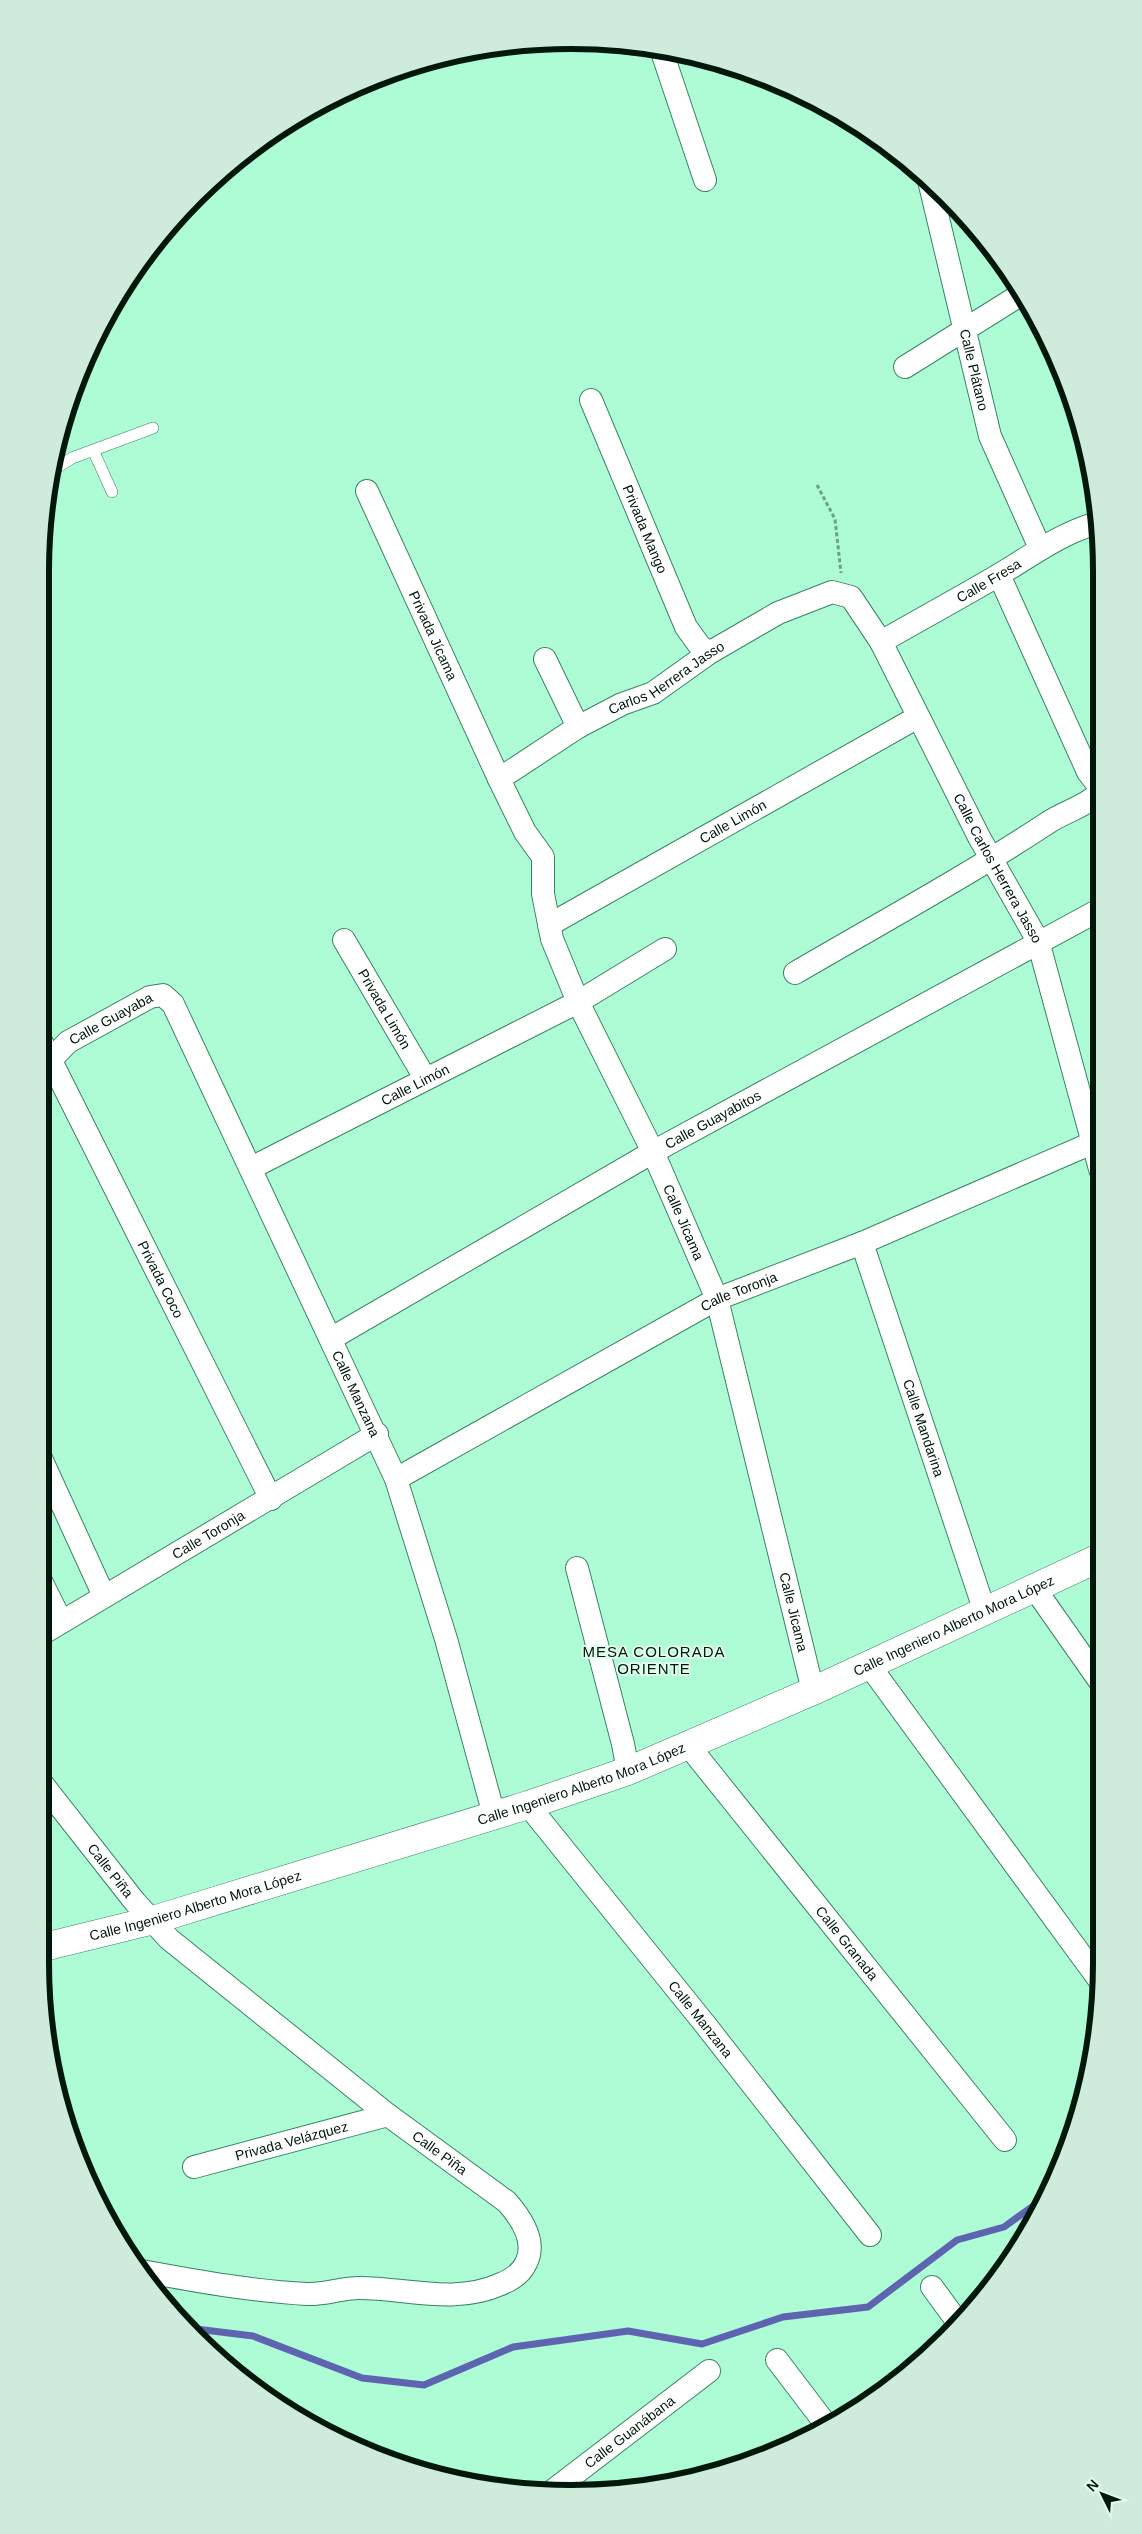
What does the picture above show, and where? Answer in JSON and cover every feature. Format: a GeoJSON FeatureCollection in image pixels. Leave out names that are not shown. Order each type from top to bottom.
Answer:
{"type":"FeatureCollection","features":[{"type":"Feature","properties":{"kind":"street"},"geometry":{"type":"LineString","coordinates":[[664,57],[705,180]]}},
{"type":"Feature","properties":{"kind":"street","name":"Calle Plátano"},"geometry":{"type":"LineString","coordinates":[[932,194],[963,331],[990,436],[1040,548]]}},
{"type":"Feature","properties":{"kind":"street"},"geometry":{"type":"LineString","coordinates":[[905,367],[1015,298]]}},
{"type":"Feature","properties":{"kind":"street","name":"Privada Mango"},"geometry":{"type":"LineString","coordinates":[[590,400],[686,627],[699,645],[709,653]]}},
{"type":"Feature","properties":{"kind":"street","name":"Privada Jícama"},"geometry":{"type":"LineString","coordinates":[[367,491],[498,779]]}},
{"type":"Feature","properties":{"kind":"street","name":"Calle Fresa"},"geometry":{"type":"LineString","coordinates":[[881,642],[998,575],[1040,548],[1074,530],[1091,525]]}},
{"type":"Feature","properties":{"kind":"street"},"geometry":{"type":"LineString","coordinates":[[998,575],[1088,772],[1093,778]]}},
{"type":"Feature","properties":{"kind":"street","name":"Carlos Herrera Jasso"},"geometry":{"type":"LineString","coordinates":[[498,779],[578,727],[622,704],[653,693],[709,653],[778,613],[820,595],[832,592],[842,593]]}},
{"type":"Feature","properties":{"kind":"street","name":"Calle Carlos Herrera Jasso"},"geometry":{"type":"LineString","coordinates":[[842,593],[851,597],[856,602],[881,642],[992,860],[1038,941],[1093,1131]]}},
{"type":"Feature","properties":{"kind":"street"},"geometry":{"type":"LineString","coordinates":[[545,659],[578,727]]}},
{"type":"Feature","properties":{"kind":"street","name":"Calle Limón"},"geometry":{"type":"LineString","coordinates":[[549,925],[918,716]]}},
{"type":"Feature","properties":{"kind":"street","name":"Calle Jícama"},"geometry":{"type":"LineString","coordinates":[[498,779],[525,832],[544,857],[544,894],[549,925],[578,1002],[653,1152],[717,1299],[813,1691]]}},
{"type":"Feature","properties":{"kind":"street"},"geometry":{"type":"LineString","coordinates":[[795,973],[992,860],[1054,818],[1082,806],[1093,798]]}},
{"type":"Feature","properties":{"kind":"street","name":"Calle Guayabitos"},"geometry":{"type":"LineString","coordinates":[[332,1338],[653,1152],[1038,941],[1093,913]]}},
{"type":"Feature","properties":{"kind":"street","name":"Privada Limón"},"geometry":{"type":"LineString","coordinates":[[344,940],[425,1078]]}},
{"type":"Feature","properties":{"kind":"street"},"geometry":{"type":"LineString","coordinates":[[578,1002],[665,950]]}},
{"type":"Feature","properties":{"kind":"street","name":"Calle Guayaba"},"geometry":{"type":"LineString","coordinates":[[49,1062],[68,1042],[150,997],[163,995]]}},
{"type":"Feature","properties":{"kind":"street","name":"Calle Manzana"},"geometry":{"type":"LineString","coordinates":[[163,995],[173,1004],[332,1338],[396,1479],[446,1638],[494,1815]]}},
{"type":"Feature","properties":{"kind":"street","name":"Calle Limón"},"geometry":{"type":"LineString","coordinates":[[251,1168],[578,1002]]}},
{"type":"Feature","properties":{"kind":"street","name":"Privada Coco"},"geometry":{"type":"LineString","coordinates":[[49,1071],[271,1498]]}},
{"type":"Feature","properties":{"kind":"street","name":"Calle Toronja"},"geometry":{"type":"LineString","coordinates":[[396,1479],[717,1299],[862,1243],[1093,1142]]}},
{"type":"Feature","properties":{"kind":"street","name":"Calle Mandarina"},"geometry":{"type":"LineString","coordinates":[[862,1243],[985,1612]]}},
{"type":"Feature","properties":{"kind":"street","name":"Calle Toronja"},"geometry":{"type":"LineString","coordinates":[[49,1629],[377,1434]]}},
{"type":"Feature","properties":{"kind":"street"},"geometry":{"type":"LineString","coordinates":[[49,1476],[104,1596]]}},
{"type":"Feature","properties":{"kind":"street","name":"Calle Ingeniero Alberto Mora López"},"geometry":{"type":"LineString","coordinates":[[49,1946],[150,1921],[528,1805],[628,1771],[813,1691],[1093,1561]]}},
{"type":"Feature","properties":{"kind":"street"},"geometry":{"type":"LineString","coordinates":[[577,1568],[623,1744],[628,1771]]}},
{"type":"Feature","properties":{"kind":"street"},"geometry":{"type":"LineString","coordinates":[[1035,1589],[1093,1672]]}},
{"type":"Feature","properties":{"kind":"street"},"geometry":{"type":"LineString","coordinates":[[49,1597],[61,1621]]}},
{"type":"Feature","properties":{"kind":"street"},"geometry":{"type":"LineString","coordinates":[[869,1665],[1093,1971]]}},
{"type":"Feature","properties":{"kind":"street","name":"Calle Granada"},"geometry":{"type":"LineString","coordinates":[[688,1745],[1005,2140]]}},
{"type":"Feature","properties":{"kind":"street","name":"Calle Piña"},"geometry":{"type":"LineString","coordinates":[[49,1792],[150,1921],[168,1939],[388,2114],[508,2202],[522,2221],[530,2247],[529,2258],[524,2267],[513,2278],[470,2295],[444,2295],[361,2288],[308,2295],[223,2285],[151,2273]]}},
{"type":"Feature","properties":{"kind":"street","name":"Calle Manzana"},"geometry":{"type":"LineString","coordinates":[[528,1805],[704,2023],[870,2235]]}},
{"type":"Feature","properties":{"kind":"street","name":"Privada Velázquez"},"geometry":{"type":"LineString","coordinates":[[194,2167],[388,2114]]}},
{"type":"Feature","properties":{"kind":"street"},"geometry":{"type":"LineString","coordinates":[[932,2287],[954,2317]]}},
{"type":"Feature","properties":{"kind":"street"},"geometry":{"type":"LineString","coordinates":[[777,2360],[823,2420]]}},
{"type":"Feature","properties":{"kind":"street","name":"Calle Guanábana"},"geometry":{"type":"LineString","coordinates":[[560,2485],[708,2371]]}},
{"type":"Feature","properties":{"kind":"lane"},"geometry":{"type":"LineString","coordinates":[[60,464],[152,428]]}},
{"type":"Feature","properties":{"kind":"lane"},"geometry":{"type":"LineString","coordinates":[[93,450],[112,492]]}},
{"type":"Feature","properties":{"kind":"path"},"geometry":{"type":"LineString","coordinates":[[817,485],[835,519],[839,540],[842,593]]}},
{"type":"Feature","properties":{"kind":"waterway"},"geometry":{"type":"LineString","coordinates":[[200,2329],[253,2336],[362,2378],[424,2385],[513,2347],[628,2331],[702,2344],[783,2317],[868,2307],[957,2240],[1004,2227],[1032,2207]]}},
{"type":"Feature","properties":{"kind":"district","name":"MESA COLORADA ORIENTE"},"geometry":{"type":"Point","coordinates":[654,1660]}}]}
